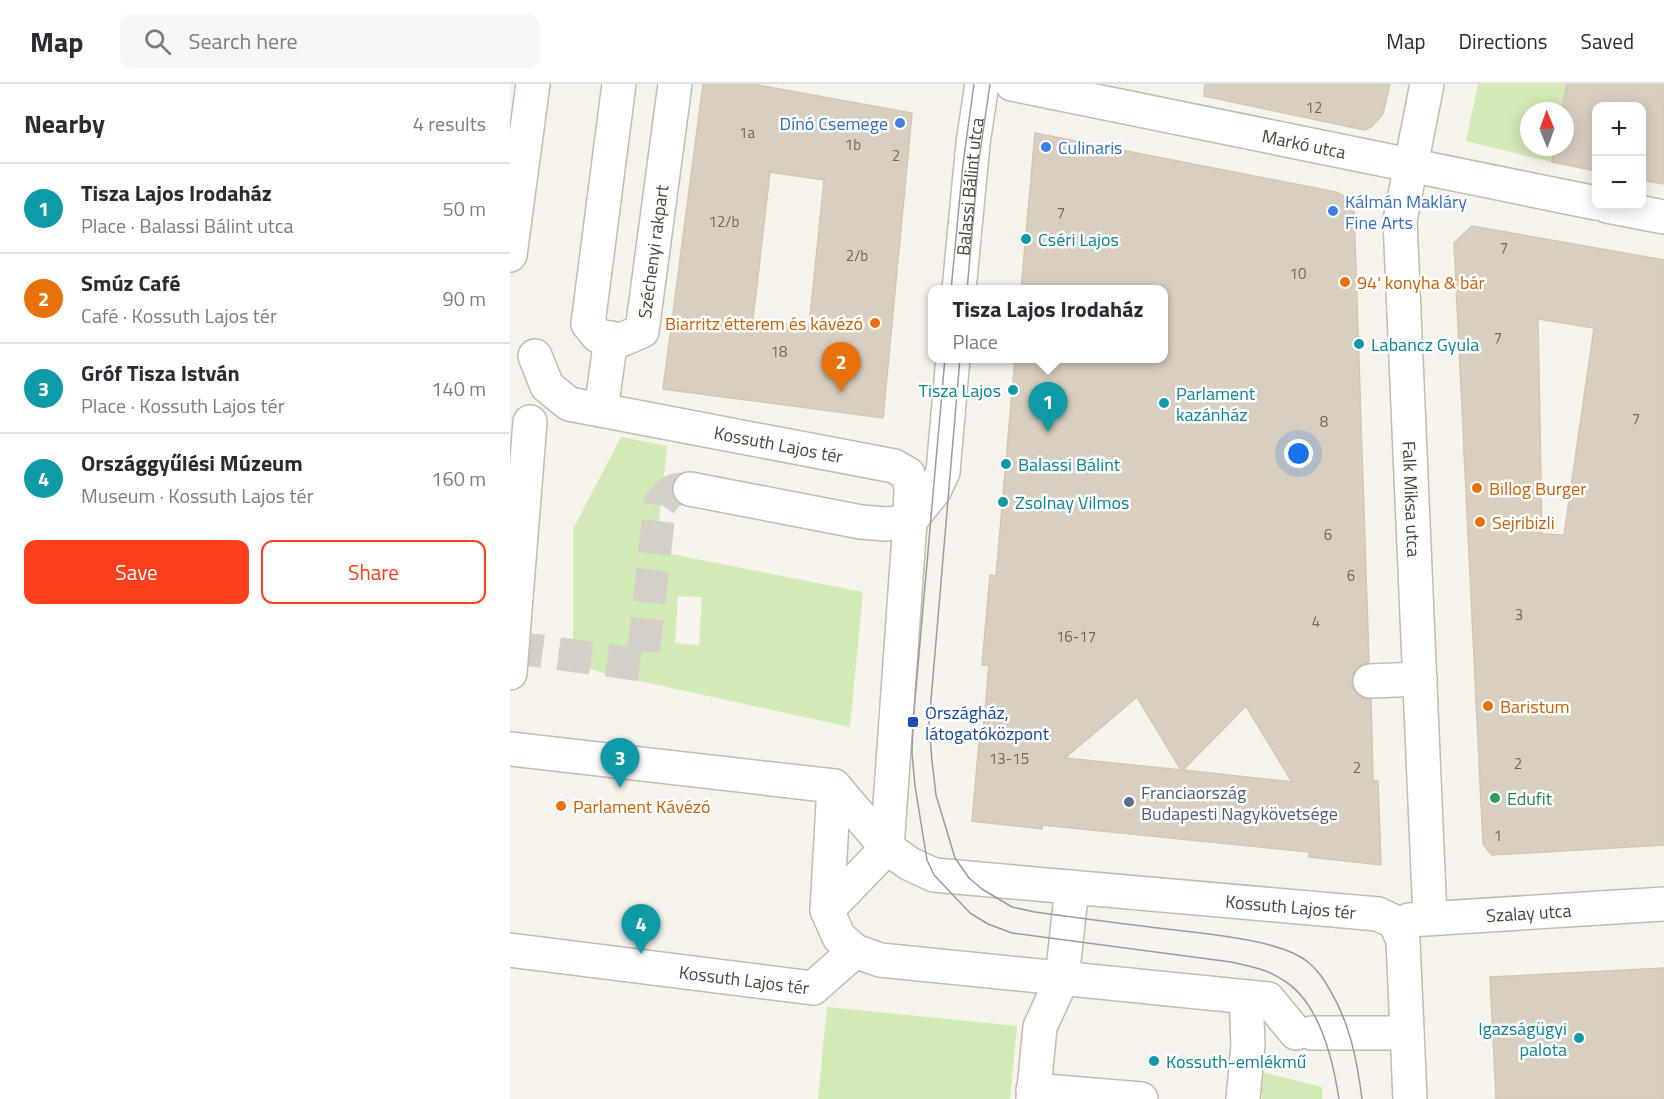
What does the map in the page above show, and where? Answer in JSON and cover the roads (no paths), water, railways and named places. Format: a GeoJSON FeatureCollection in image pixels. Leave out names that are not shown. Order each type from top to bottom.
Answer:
{"type":"FeatureCollection","features":[{"type":"Feature","properties":{"kind":"street"},"geometry":{"type":"LineString","coordinates":[[510,255],[533,84]]}},
{"type":"Feature","properties":{"kind":"street"},"geometry":{"type":"LineString","coordinates":[[601,410],[611,338],[598,336],[588,324],[619,84]]}},
{"type":"Feature","properties":{"kind":"street","name":"Széchenyi rakpart"},"geometry":{"type":"LineString","coordinates":[[611,338],[621,340],[642,331],[675,84]]}},
{"type":"Feature","properties":{"kind":"street","name":"Balassi Bálint utca"},"geometry":{"type":"LineString","coordinates":[[959,285],[971,165],[982,84]]}},
{"type":"Feature","properties":{"kind":"street","name":"Markó utca"},"geometry":{"type":"LineString","coordinates":[[1012,84],[1592,202]]}},
{"type":"Feature","properties":{"kind":"street","name":"Falk Miksa utca"},"geometry":{"type":"LineString","coordinates":[[1427,84],[1400,220],[1430,918]]}},
{"type":"Feature","properties":{"kind":"street"},"geometry":{"type":"LineString","coordinates":[[1628,210],[1664,217]]}},
{"type":"Feature","properties":{"kind":"street","name":"Kossuth Lajos tér"},"geometry":{"type":"LineString","coordinates":[[510,673],[535,356],[547,386],[569,404],[894,466],[908,474],[910,488],[909,533],[887,848]]}},
{"type":"Feature","properties":{"kind":"street"},"geometry":{"type":"LineString","coordinates":[[690,489],[861,522],[887,524],[909,533],[934,491],[942,472],[952,363]]}},
{"type":"Feature","properties":{"kind":"street"},"geometry":{"type":"LineString","coordinates":[[1370,681],[1420,679]]}},
{"type":"Feature","properties":{"kind":"street"},"geometry":{"type":"LineString","coordinates":[[510,749],[834,786],[826,910],[839,937],[855,951],[880,960],[1268,999],[1304,1033],[1407,1033]]}},
{"type":"Feature","properties":{"kind":"street","name":"Kossuth Lajos tér"},"geometry":{"type":"LineString","coordinates":[[834,786],[887,848],[910,864],[934,875],[1378,914],[1395,922]]}},
{"type":"Feature","properties":{"kind":"street"},"geometry":{"type":"LineString","coordinates":[[826,910],[887,848]]}},
{"type":"Feature","properties":{"kind":"street"},"geometry":{"type":"LineString","coordinates":[[1072,887],[1062,979],[1040,1028],[1033,1095],[1141,1099]]}},
{"type":"Feature","properties":{"kind":"street","name":"Szalay utca"},"geometry":{"type":"LineString","coordinates":[[1395,922],[1664,904]]}},
{"type":"Feature","properties":{"kind":"street"},"geometry":{"type":"LineString","coordinates":[[1395,922],[1403,940],[1410,1099]]}},
{"type":"Feature","properties":{"kind":"street","name":"Kossuth Lajos tér"},"geometry":{"type":"LineString","coordinates":[[510,950],[813,988],[855,951]]}},
{"type":"Feature","properties":{"kind":"street"},"geometry":{"type":"LineString","coordinates":[[1243,1099],[1248,1044],[1246,997]]}},
{"type":"Feature","properties":{"kind":"tunnel"},"geometry":{"type":"LineString","coordinates":[[510,647],[642,665],[660,504],[672,491],[690,489]]}},
{"type":"Feature","properties":{"kind":"tram line"},"geometry":{"type":"LineString","coordinates":[[951,285],[963,164],[974,84]]}},
{"type":"Feature","properties":{"kind":"tram line"},"geometry":{"type":"LineString","coordinates":[[967,285],[978,166],[990,84]]}},
{"type":"Feature","properties":{"kind":"tram line"},"geometry":{"type":"LineString","coordinates":[[945,363],[912,753],[927,860],[934,875],[970,913],[988,924],[1012,933],[1231,962],[1258,968],[1277,976],[1296,990],[1307,1002],[1315,1017],[1323,1033],[1333,1067],[1339,1099]]}},
{"type":"Feature","properties":{"kind":"tram line"},"geometry":{"type":"LineString","coordinates":[[960,363],[929,724],[936,795],[955,858],[969,878],[982,889],[1012,907],[1240,939],[1295,954],[1318,972],[1337,1003],[1352,1043],[1362,1099]]}},
{"type":"Feature","properties":{"kind":"place","name":"Dínó Csemege"},"geometry":{"type":"Point","coordinates":[900,123]}},
{"type":"Feature","properties":{"kind":"place","name":"Culinaris"},"geometry":{"type":"Point","coordinates":[1046,147]}},
{"type":"Feature","properties":{"kind":"place","name":"Kálmán Makláry Fine Arts"},"geometry":{"type":"Point","coordinates":[1333,211]}},
{"type":"Feature","properties":{"kind":"place","name":"Cséri Lajos"},"geometry":{"type":"Point","coordinates":[1026,239]}},
{"type":"Feature","properties":{"kind":"place","name":"94' konyha & bár"},"geometry":{"type":"Point","coordinates":[1345,282]}},
{"type":"Feature","properties":{"kind":"place","name":"Biarritz étterem és kávézó"},"geometry":{"type":"Point","coordinates":[875,323]}},
{"type":"Feature","properties":{"kind":"place","name":"Labancz Gyula"},"geometry":{"type":"Point","coordinates":[1359,344]}},
{"type":"Feature","properties":{"kind":"place","name":"Tisza Lajos"},"geometry":{"type":"Point","coordinates":[1013,390]}},
{"type":"Feature","properties":{"kind":"place","name":"Smúz Café"},"geometry":{"type":"Point","coordinates":[841,392]}},
{"type":"Feature","properties":{"kind":"place","name":"Parlament kazánház"},"geometry":{"type":"Point","coordinates":[1164,403]}},
{"type":"Feature","properties":{"kind":"place","name":"Tisza Lajos Irodaház"},"geometry":{"type":"Point","coordinates":[1048,432]}},
{"type":"Feature","properties":{"kind":"place","name":"Balassi Bálint"},"geometry":{"type":"Point","coordinates":[1006,464]}},
{"type":"Feature","properties":{"kind":"place","name":"Billog Burger"},"geometry":{"type":"Point","coordinates":[1477,488]}},
{"type":"Feature","properties":{"kind":"place","name":"Zsolnay Vilmos"},"geometry":{"type":"Point","coordinates":[1003,502]}},
{"type":"Feature","properties":{"kind":"place","name":"Sejribizli"},"geometry":{"type":"Point","coordinates":[1480,522]}},
{"type":"Feature","properties":{"kind":"place","name":"Baristum"},"geometry":{"type":"Point","coordinates":[1488,706]}},
{"type":"Feature","properties":{"kind":"place","name":"Országház, látogatóközpont"},"geometry":{"type":"Point","coordinates":[913,722]}},
{"type":"Feature","properties":{"kind":"place","name":"Gróf Tisza István"},"geometry":{"type":"Point","coordinates":[620,788]}},
{"type":"Feature","properties":{"kind":"place","name":"Edufit"},"geometry":{"type":"Point","coordinates":[1495,798]}},
{"type":"Feature","properties":{"kind":"place","name":"Franciaország Budapesti Nagykövetsége"},"geometry":{"type":"Point","coordinates":[1129,802]}},
{"type":"Feature","properties":{"kind":"place","name":"Parlament Kávézó"},"geometry":{"type":"Point","coordinates":[561,806]}},
{"type":"Feature","properties":{"kind":"place","name":"Országgyűlési Múzeum"},"geometry":{"type":"Point","coordinates":[641,954]}},
{"type":"Feature","properties":{"kind":"place","name":"Igazságügyi palota"},"geometry":{"type":"Point","coordinates":[1579,1038]}},
{"type":"Feature","properties":{"kind":"place","name":"Kossuth-emlékmű"},"geometry":{"type":"Point","coordinates":[1154,1061]}}]}
